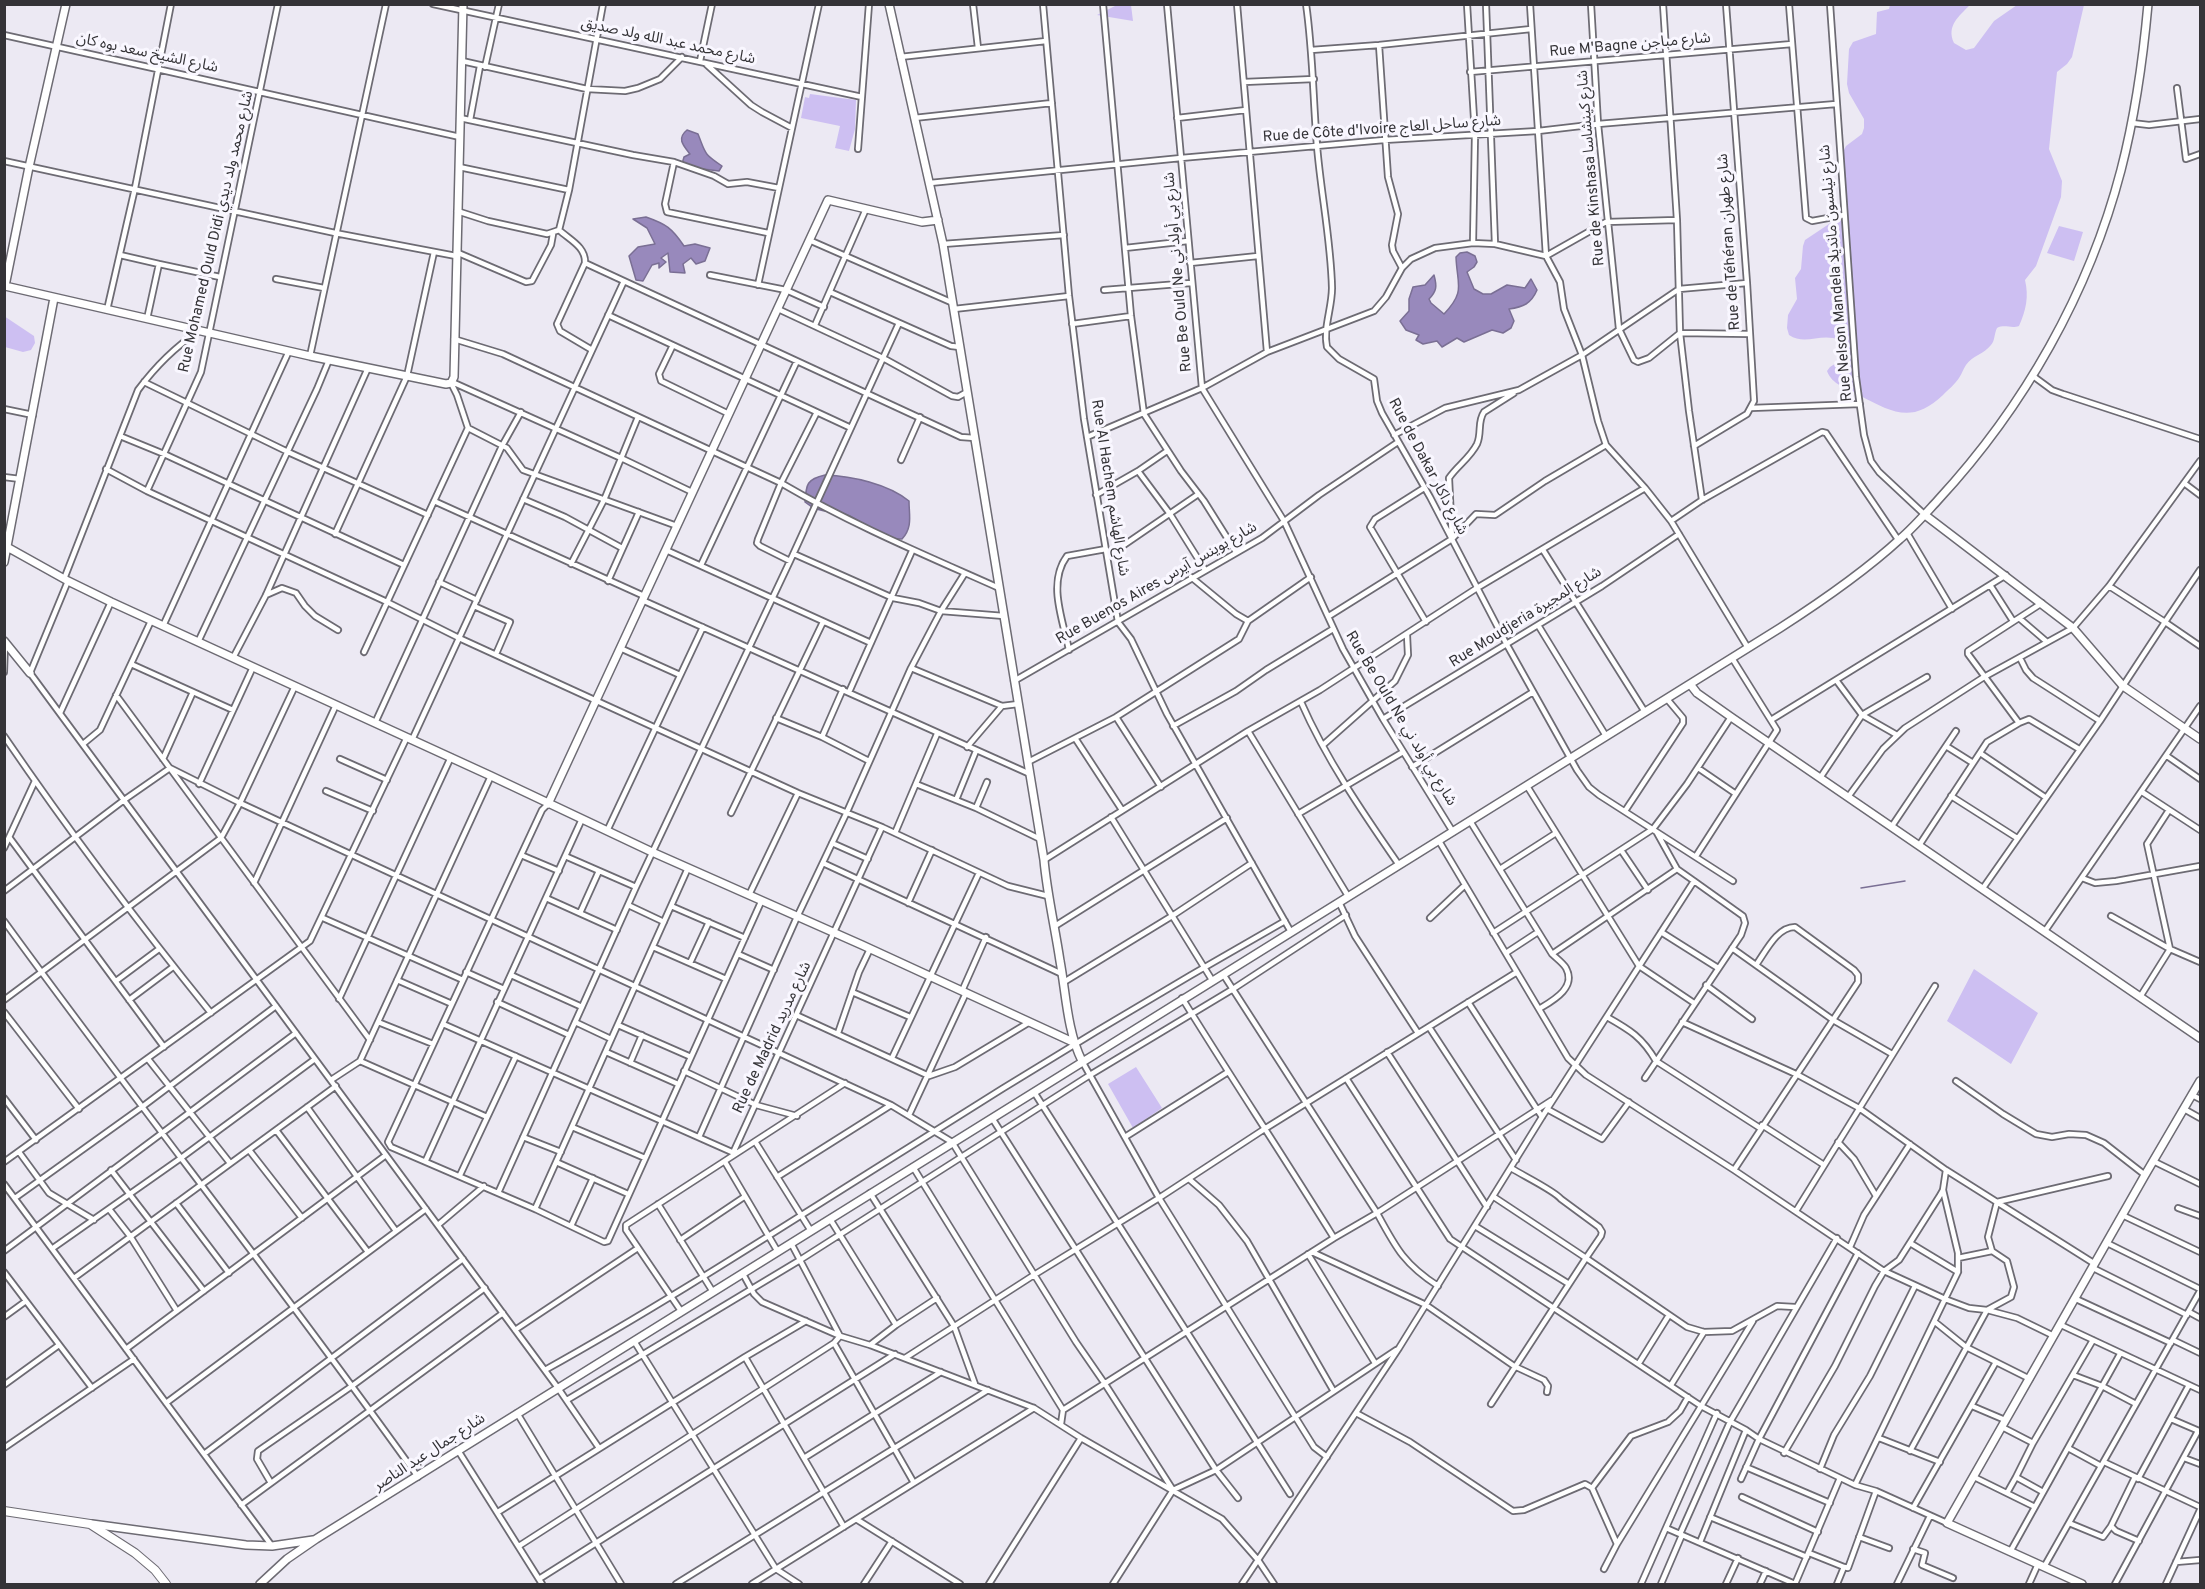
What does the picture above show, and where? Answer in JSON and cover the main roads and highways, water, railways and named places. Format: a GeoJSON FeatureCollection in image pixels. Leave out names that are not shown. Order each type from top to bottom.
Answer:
{"type":"FeatureCollection","features":[{"type":"Feature","properties":{"kind":"main road"},"geometry":{"type":"LineString","coordinates":[[4,1511],[90,1524],[135,1553],[155,1570],[166,1584]]}},
{"type":"Feature","properties":{"kind":"waterway"},"geometry":{"type":"LineString","coordinates":[[1861,888],[1905,881]]}}]}
